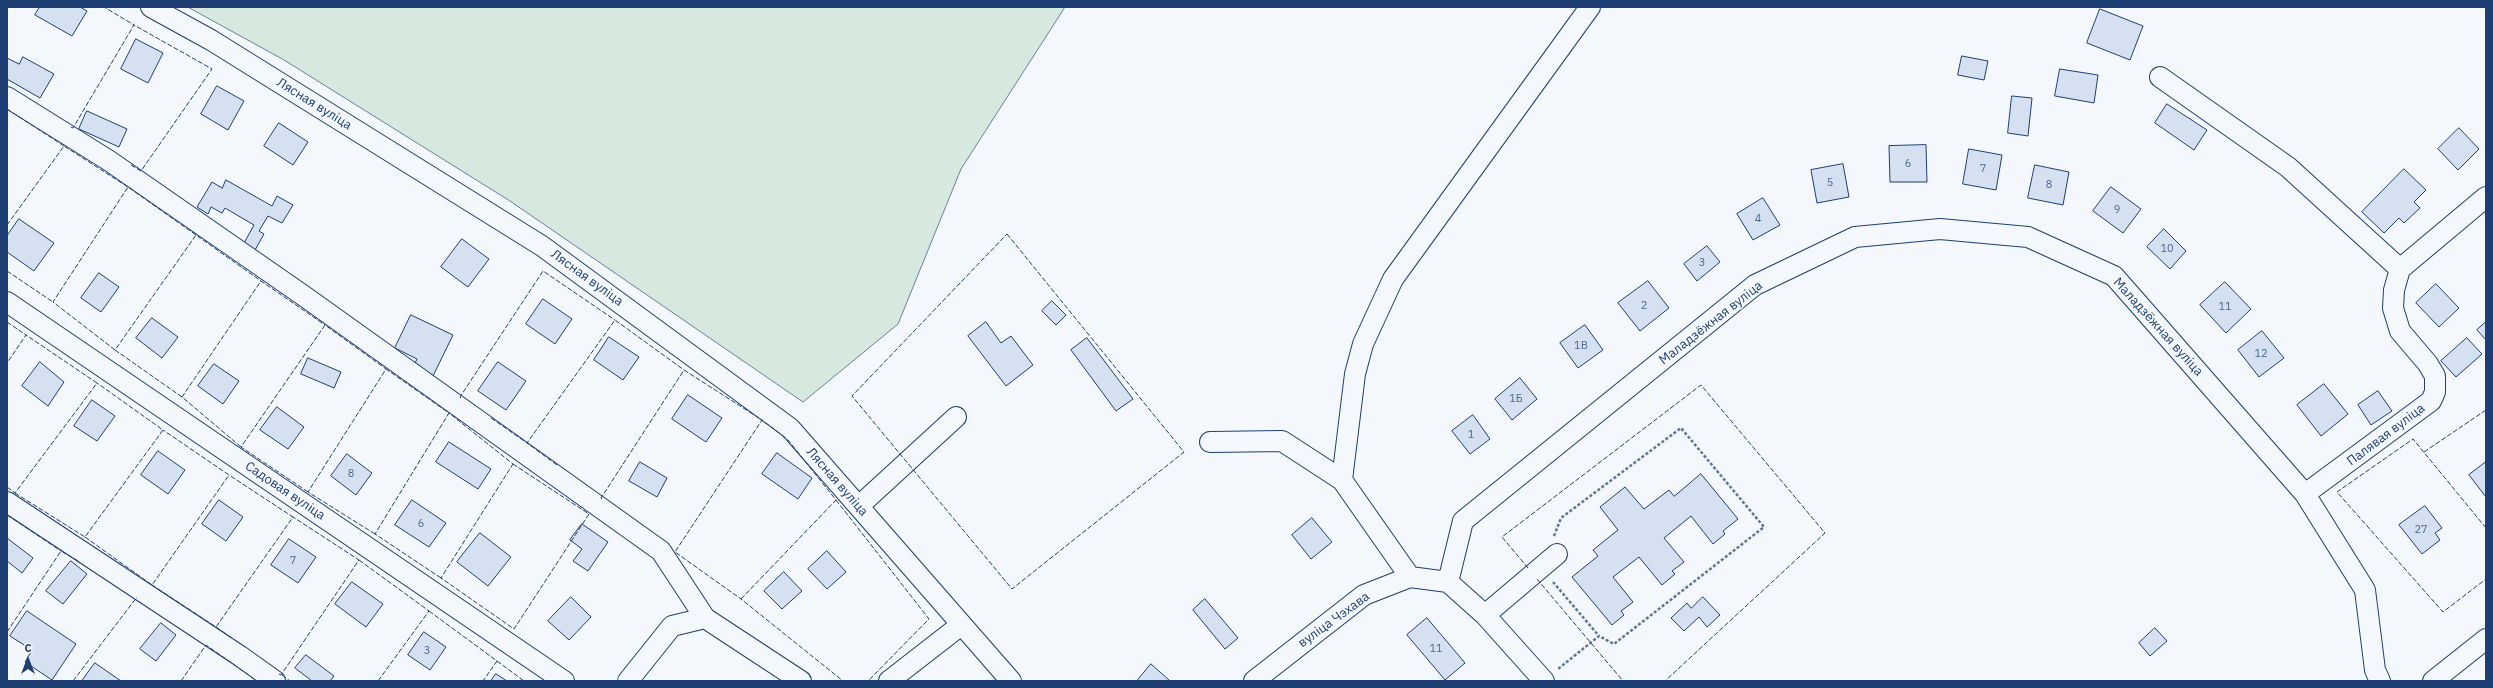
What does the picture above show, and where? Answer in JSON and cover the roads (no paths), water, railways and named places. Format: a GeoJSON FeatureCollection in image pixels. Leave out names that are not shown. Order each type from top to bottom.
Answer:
{"type":"FeatureCollection","features":[{"type":"Feature","properties":{"kind":"street","name":"Лясная вуліца"},"geometry":{"type":"LineString","coordinates":[[151,7],[211,40],[542,246],[790,428],[961,625]]}},
{"type":"Feature","properties":{"kind":"street"},"geometry":{"type":"LineString","coordinates":[[1342,480],[1355,374],[1363,344],[1393,279],[1590,7]]}},
{"type":"Feature","properties":{"kind":"street"},"geometry":{"type":"LineString","coordinates":[[2160,77],[2288,167],[2400,269],[2486,197]]}},
{"type":"Feature","properties":{"kind":"street"},"geometry":{"type":"LineString","coordinates":[[7,97],[108,160],[297,292],[661,551],[705,618],[801,681]]}},
{"type":"Feature","properties":{"kind":"street","name":"Маладзёжная вуліца"},"geometry":{"type":"LineString","coordinates":[[1448,582],[1463,522],[1756,285],[1855,238],[1940,229],[2028,237],[2114,276],[2305,494],[2365,590],[2375,670],[2380,681]]}},
{"type":"Feature","properties":{"kind":"street","name":"Палявая вуліца"},"geometry":{"type":"LineString","coordinates":[[2305,494],[2417,414],[2431,401],[2435,392],[2435,376],[2428,364],[2400,331],[2392,308],[2394,290],[2400,269]]}},
{"type":"Feature","properties":{"kind":"street","name":"Садовая вуліца"},"geometry":{"type":"LineString","coordinates":[[7,302],[564,681]]}},
{"type":"Feature","properties":{"kind":"street"},"geometry":{"type":"LineString","coordinates":[[859,506],[956,417]]}},
{"type":"Feature","properties":{"kind":"street"},"geometry":{"type":"LineString","coordinates":[[1210,442],[1282,441],[1342,480],[1410,577]]}},
{"type":"Feature","properties":{"kind":"street"},"geometry":{"type":"LineString","coordinates":[[7,502],[240,656],[274,681]]}},
{"type":"Feature","properties":{"kind":"street"},"geometry":{"type":"LineString","coordinates":[[1485,615],[1557,554]]}},
{"type":"Feature","properties":{"kind":"street","name":"вуліца Чэхава"},"geometry":{"type":"LineString","coordinates":[[1258,680],[1364,595],[1410,577],[1448,582]]}},
{"type":"Feature","properties":{"kind":"street"},"geometry":{"type":"LineString","coordinates":[[1448,582],[1485,615],[1544,681]]}},
{"type":"Feature","properties":{"kind":"street"},"geometry":{"type":"LineString","coordinates":[[628,681],[672,626],[705,618]]}},
{"type":"Feature","properties":{"kind":"street"},"geometry":{"type":"LineString","coordinates":[[889,681],[961,625],[1011,681]]}},
{"type":"Feature","properties":{"kind":"street"},"geometry":{"type":"LineString","coordinates":[[2433,681],[2486,639]]}}]}
